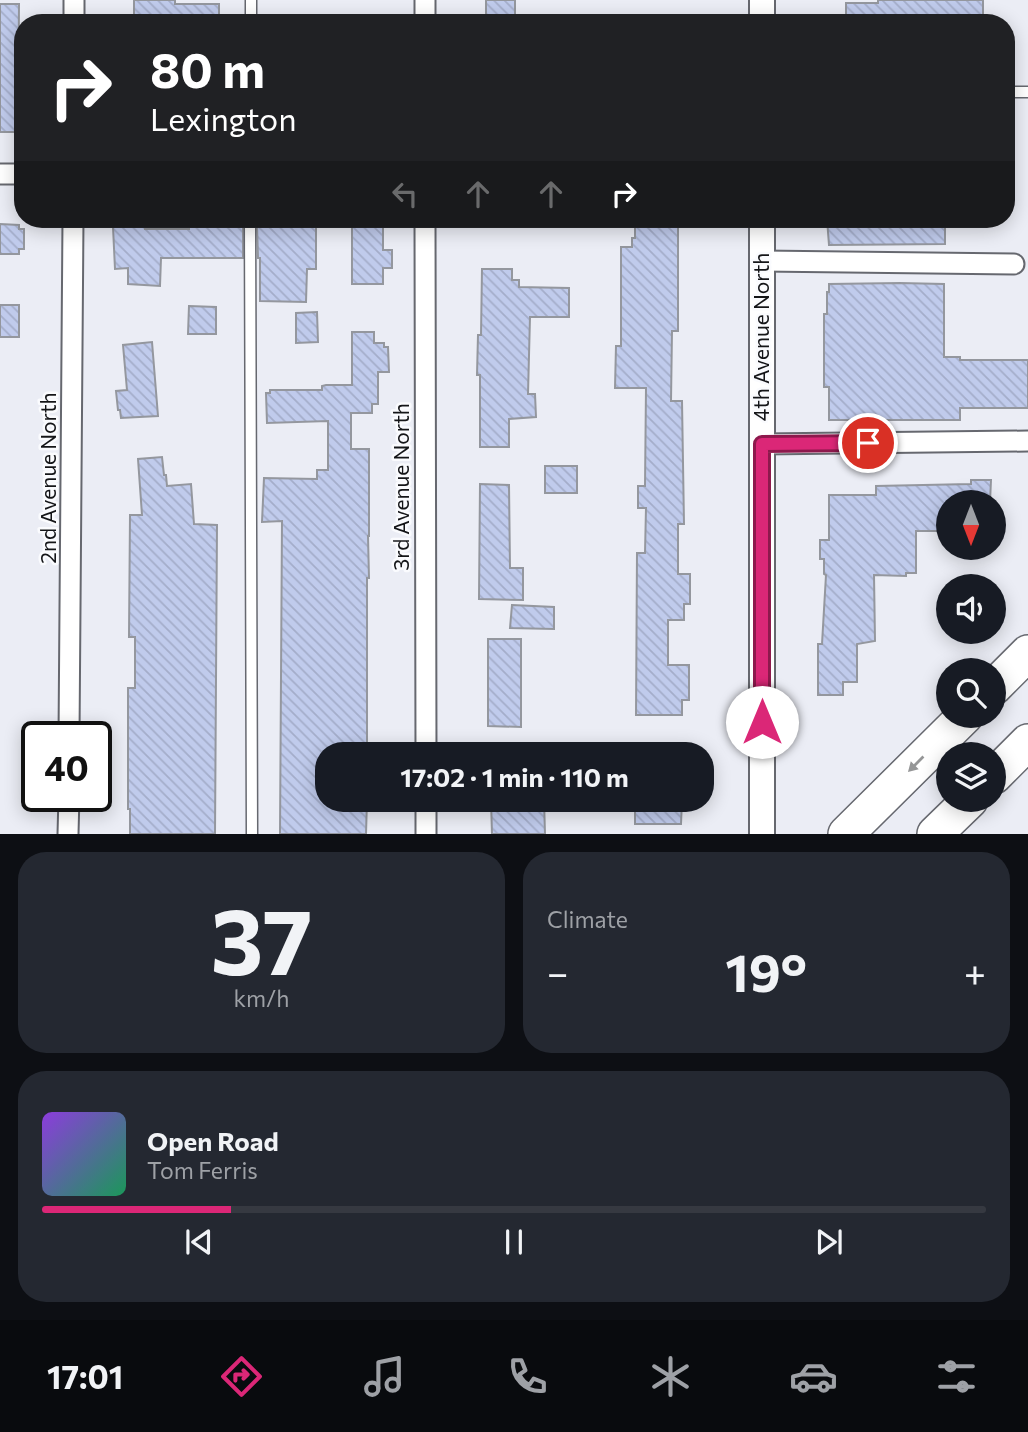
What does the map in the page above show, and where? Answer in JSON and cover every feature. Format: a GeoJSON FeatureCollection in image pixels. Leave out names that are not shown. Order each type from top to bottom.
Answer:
{"type":"FeatureCollection","features":[{"type":"Feature","properties":{"kind":"highway"},"geometry":{"type":"LineString","coordinates":[[1006,675],[1028,653]]}},
{"type":"Feature","properties":{"kind":"highway"},"geometry":{"type":"LineString","coordinates":[[847,832],[953,728]]}},
{"type":"Feature","properties":{"kind":"highway"},"geometry":{"type":"LineString","coordinates":[[1006,764],[1028,742]]}},
{"type":"Feature","properties":{"kind":"highway"},"geometry":{"type":"LineString","coordinates":[[935,834],[958,812]]}},
{"type":"Feature","properties":{"kind":"street","name":"2nd Avenue North"},"geometry":{"type":"LineString","coordinates":[[69,721],[73,228]]}},
{"type":"Feature","properties":{"kind":"street","name":"3rd Avenue North"},"geometry":{"type":"LineString","coordinates":[[425,228],[426,742]]}},
{"type":"Feature","properties":{"kind":"street","name":"4th Avenue North"},"geometry":{"type":"LineString","coordinates":[[762,228],[762,834]]}},
{"type":"Feature","properties":{"kind":"street"},"geometry":{"type":"LineString","coordinates":[[762,261],[1014,264]]}},
{"type":"Feature","properties":{"kind":"street"},"geometry":{"type":"LineString","coordinates":[[762,444],[1028,441]]}},
{"type":"Feature","properties":{"kind":"street"},"geometry":{"type":"LineString","coordinates":[[68,834],[69,812]]}},
{"type":"Feature","properties":{"kind":"street"},"geometry":{"type":"LineString","coordinates":[[426,812],[426,834]]}},
{"type":"Feature","properties":{"kind":"lane"},"geometry":{"type":"LineString","coordinates":[[250,228],[252,834]]}},
{"type":"Feature","properties":{"kind":"building"},"geometry":{"type":"Polygon","coordinates":[[[134,0],[219,4],[219,14],[134,14],[134,0]]]}},
{"type":"Feature","properties":{"kind":"building"},"geometry":{"type":"Polygon","coordinates":[[[486,0],[515,0],[515,14],[486,14],[486,0]]]}},
{"type":"Feature","properties":{"kind":"building"},"geometry":{"type":"Polygon","coordinates":[[[878,0],[983,0],[983,14],[846,14],[846,3],[878,3],[878,0]]]}},
{"type":"Feature","properties":{"kind":"building"},"geometry":{"type":"Polygon","coordinates":[[[0,4],[19,4],[19,14],[14,14],[14,132],[0,132],[0,4]]]}},
{"type":"Feature","properties":{"kind":"building"},"geometry":{"type":"Polygon","coordinates":[[[0,224],[14,225],[14,228],[24,229],[24,249],[19,249],[19,254],[0,254],[0,224]]]}},
{"type":"Feature","properties":{"kind":"building"},"geometry":{"type":"Polygon","coordinates":[[[113,228],[243,228],[243,258],[161,258],[160,286],[128,284],[128,268],[115,269],[113,228]]]}},
{"type":"Feature","properties":{"kind":"building"},"geometry":{"type":"Polygon","coordinates":[[[257,228],[316,228],[316,269],[307,269],[306,302],[260,301],[257,228]]]}},
{"type":"Feature","properties":{"kind":"building"},"geometry":{"type":"Polygon","coordinates":[[[352,228],[383,228],[383,250],[392,250],[392,268],[383,268],[383,284],[352,284],[352,228]]]}},
{"type":"Feature","properties":{"kind":"building"},"geometry":{"type":"Polygon","coordinates":[[[635,228],[678,228],[678,331],[672,331],[671,401],[682,401],[684,524],[678,524],[678,574],[690,574],[690,604],[684,604],[684,620],[668,620],[668,665],[689,665],[689,700],[682,700],[682,715],[636,715],[637,553],[645,553],[646,508],[638,508],[638,486],[645,486],[646,388],[615,388],[616,346],[621,346],[621,247],[632,247],[632,238],[635,238],[635,228]]]}},
{"type":"Feature","properties":{"kind":"building"},"geometry":{"type":"Polygon","coordinates":[[[828,228],[945,228],[945,244],[829,245],[828,228]]]}},
{"type":"Feature","properties":{"kind":"building"},"geometry":{"type":"Polygon","coordinates":[[[482,269],[512,269],[512,280],[519,280],[519,287],[569,288],[569,317],[530,317],[528,394],[535,394],[536,417],[509,419],[509,447],[480,447],[480,375],[477,375],[478,335],[481,335],[482,269]]]}},
{"type":"Feature","properties":{"kind":"building"},"geometry":{"type":"Polygon","coordinates":[[[829,284],[944,284],[944,357],[960,357],[960,360],[1028,360],[1028,408],[960,408],[960,420],[829,420],[829,387],[824,387],[824,314],[827,314],[829,284]]]}},
{"type":"Feature","properties":{"kind":"building"},"geometry":{"type":"Polygon","coordinates":[[[0,305],[19,305],[19,337],[0,337],[0,305]]]}},
{"type":"Feature","properties":{"kind":"building"},"geometry":{"type":"Polygon","coordinates":[[[189,306],[216,307],[216,334],[188,334],[189,306]]]}},
{"type":"Feature","properties":{"kind":"building"},"geometry":{"type":"Polygon","coordinates":[[[317,312],[318,342],[296,343],[296,313],[317,312]]]}},
{"type":"Feature","properties":{"kind":"building"},"geometry":{"type":"Polygon","coordinates":[[[352,332],[374,332],[374,343],[384,343],[384,347],[388,347],[389,372],[378,372],[378,404],[372,404],[372,413],[351,413],[351,449],[369,449],[367,742],[315,742],[315,812],[367,812],[366,834],[280,834],[282,521],[262,522],[264,478],[317,479],[317,470],[328,470],[328,421],[267,423],[266,393],[270,393],[270,390],[322,390],[322,386],[326,385],[352,385],[352,332]]]}},
{"type":"Feature","properties":{"kind":"building"},"geometry":{"type":"Polygon","coordinates":[[[152,342],[158,416],[121,418],[116,391],[127,390],[123,345],[152,342]]]}},
{"type":"Feature","properties":{"kind":"building"},"geometry":{"type":"Polygon","coordinates":[[[162,457],[167,486],[191,484],[194,524],[217,525],[215,834],[130,834],[128,688],[135,688],[135,637],[129,637],[130,515],[142,515],[138,459],[162,457]]]}},
{"type":"Feature","properties":{"kind":"building"},"geometry":{"type":"Polygon","coordinates":[[[545,466],[577,466],[577,493],[545,493],[545,466]]]}},
{"type":"Feature","properties":{"kind":"building"},"geometry":{"type":"Polygon","coordinates":[[[971,480],[991,480],[991,490],[936,490],[936,531],[916,531],[916,573],[906,573],[906,576],[874,575],[875,641],[857,644],[857,682],[843,682],[843,695],[818,695],[818,644],[822,644],[826,575],[824,559],[820,559],[820,540],[829,540],[829,495],[876,495],[876,486],[971,484],[971,480]]]}},
{"type":"Feature","properties":{"kind":"building"},"geometry":{"type":"Polygon","coordinates":[[[480,484],[509,485],[510,568],[523,568],[523,600],[479,599],[480,484]]]}},
{"type":"Feature","properties":{"kind":"building"},"geometry":{"type":"Polygon","coordinates":[[[512,605],[554,607],[554,629],[510,628],[512,605]]]}},
{"type":"Feature","properties":{"kind":"building"},"geometry":{"type":"Polygon","coordinates":[[[488,639],[521,639],[521,727],[488,726],[488,639]]]}},
{"type":"Feature","properties":{"kind":"building"},"geometry":{"type":"Polygon","coordinates":[[[491,812],[544,812],[545,834],[492,834],[491,812]]]}},
{"type":"Feature","properties":{"kind":"building"},"geometry":{"type":"Polygon","coordinates":[[[635,812],[682,812],[681,824],[635,824],[635,812]]]}},
{"type":"Feature","properties":{"kind":"route"},"geometry":{"type":"LineString","coordinates":[[762,722],[762,444],[868,443]]}}]}
